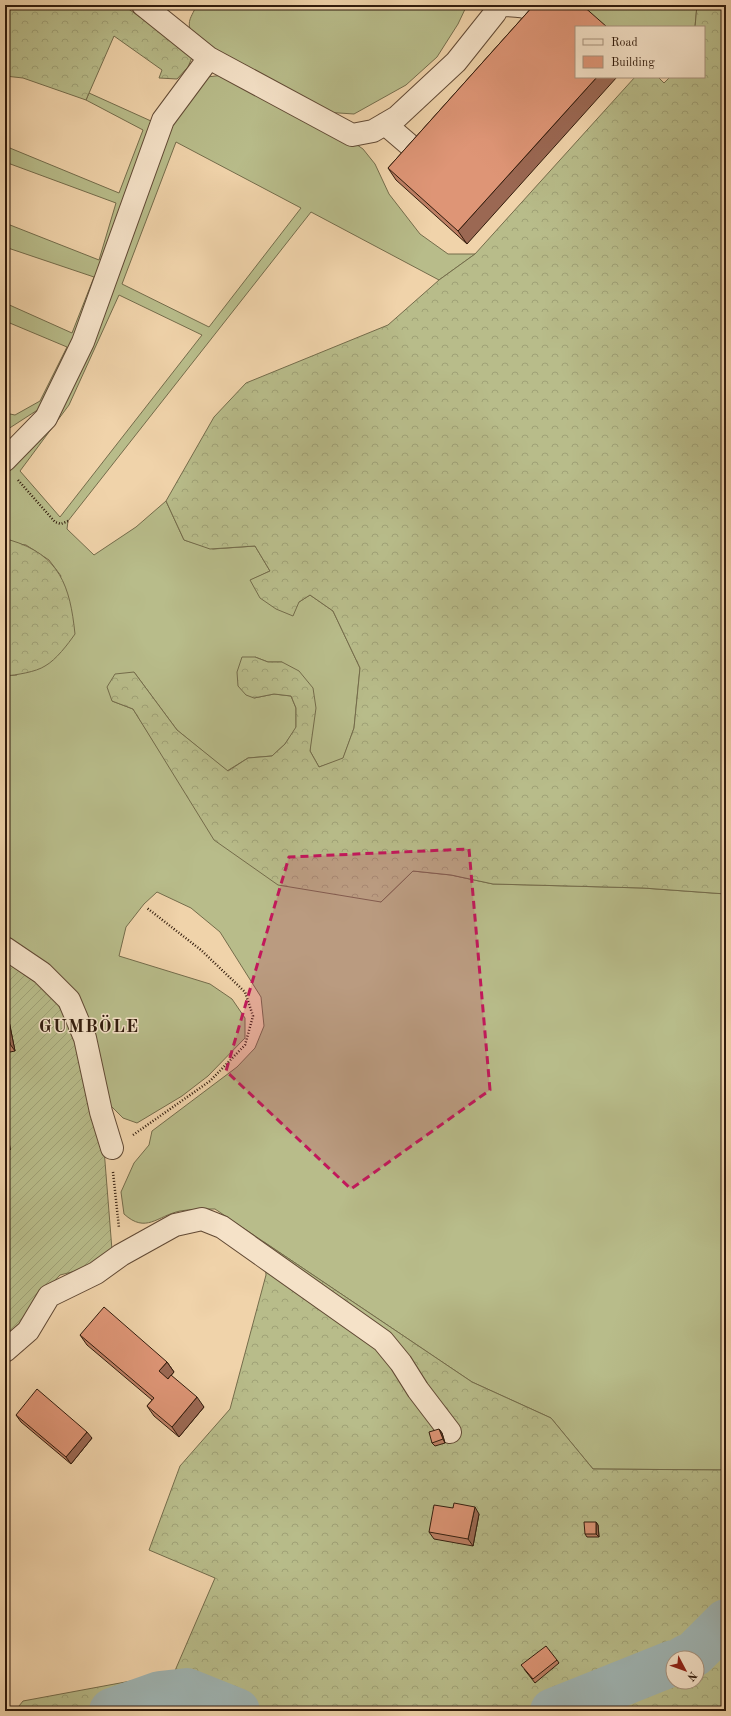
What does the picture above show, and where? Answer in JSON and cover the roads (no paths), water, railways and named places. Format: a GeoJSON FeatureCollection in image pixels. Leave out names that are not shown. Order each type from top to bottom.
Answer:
{"type":"FeatureCollection","features":[{"type":"Feature","properties":{"kind":"street"},"geometry":{"type":"LineString","coordinates":[[143,5],[209,58],[352,135],[373,131],[397,117],[456,62],[495,13],[498,5],[516,5],[534,10],[543,17]]}},
{"type":"Feature","properties":{"kind":"street"},"geometry":{"type":"LineString","coordinates":[[10,468],[46,418],[83,342],[162,120],[209,58]]}},
{"type":"Feature","properties":{"kind":"street"},"geometry":{"type":"LineString","coordinates":[[385,124],[420,154]]}},
{"type":"Feature","properties":{"kind":"street"},"geometry":{"type":"LineString","coordinates":[[5,948],[42,973],[69,1000],[85,1038],[101,1112],[112,1148]]}},
{"type":"Feature","properties":{"kind":"street"},"geometry":{"type":"LineString","coordinates":[[5,1351],[28,1331],[49,1296],[96,1273],[121,1255],[175,1225],[202,1219],[222,1227],[383,1341],[450,1432]]}},
{"type":"Feature","properties":{"kind":"waterway"},"geometry":{"type":"LineString","coordinates":[[698,1650],[726,1622]]}},
{"type":"Feature","properties":{"kind":"waterway"},"geometry":{"type":"LineString","coordinates":[[553,1711],[665,1666]]}},
{"type":"Feature","properties":{"kind":"waterway"},"geometry":{"type":"LineString","coordinates":[[112,1711],[160,1694],[187,1691],[237,1711]]}},
{"type":"Feature","properties":{"kind":"district","name":"GUMBÖLE"},"geometry":{"type":"Point","coordinates":[89,1027]}}]}
